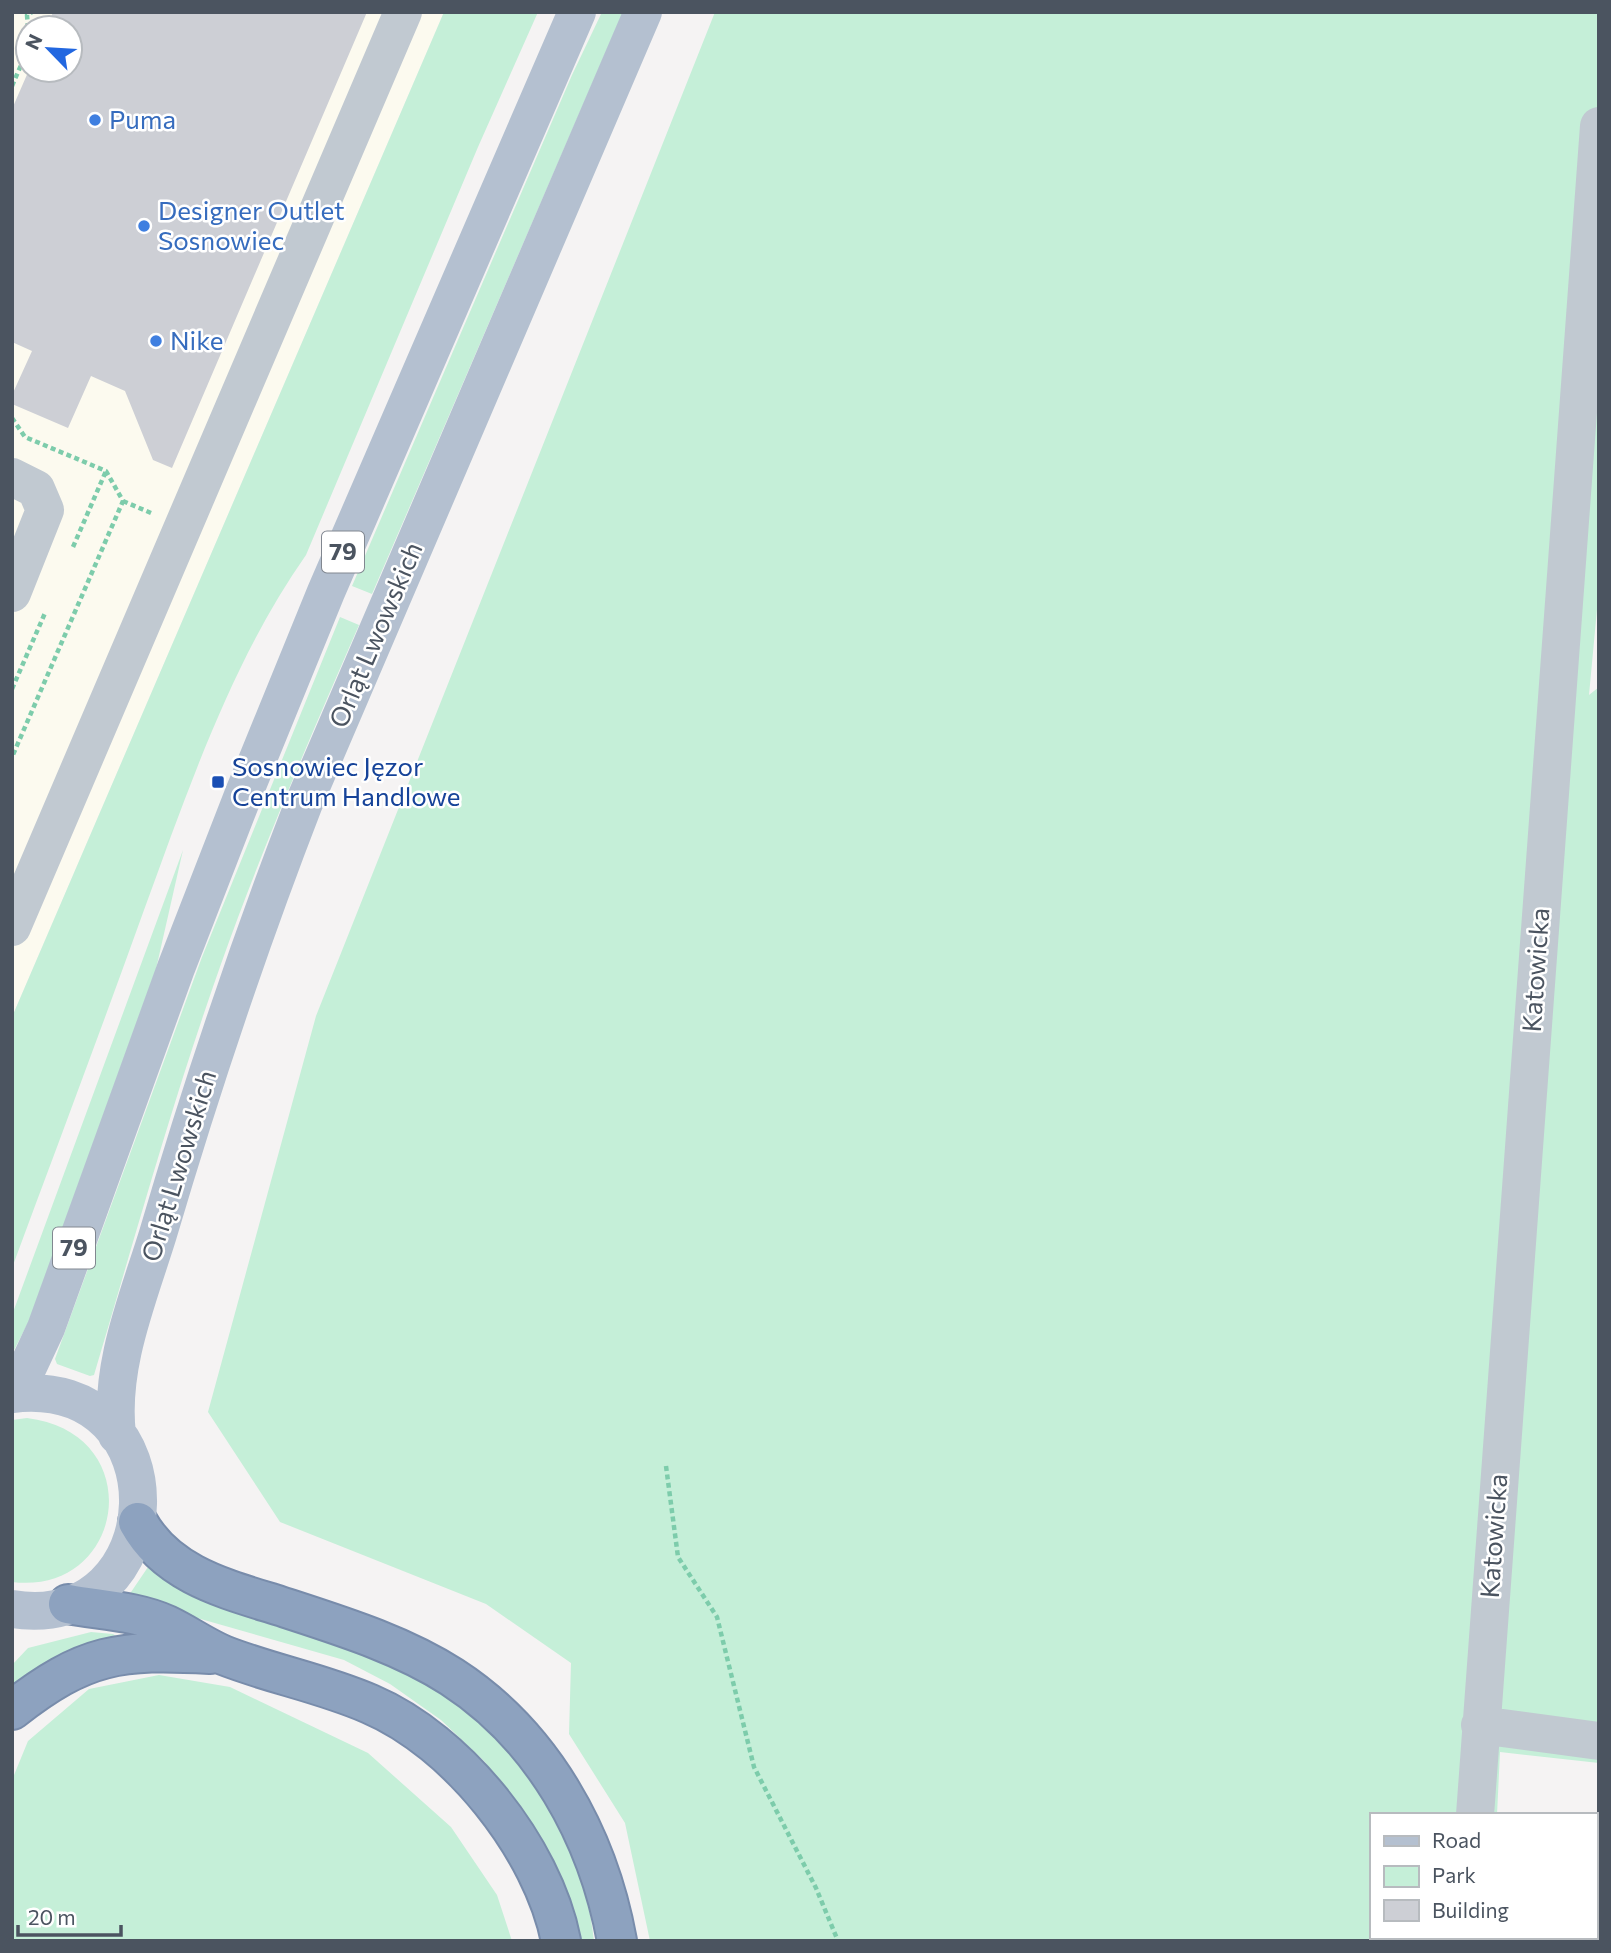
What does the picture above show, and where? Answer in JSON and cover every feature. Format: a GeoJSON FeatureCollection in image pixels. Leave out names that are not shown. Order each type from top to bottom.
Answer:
{"type":"FeatureCollection","features":[{"type":"Feature","properties":{"kind":"highway"},"geometry":{"type":"LineString","coordinates":[[138,1522],[157,1550],[178,1567],[213,1583],[401,1650],[452,1677],[490,1707],[543,1762],[574,1812],[598,1865],[617,1941]]}},
{"type":"Feature","properties":{"kind":"highway"},"geometry":{"type":"LineString","coordinates":[[32,1614],[141,1617],[165,1624],[223,1655],[307,1680],[371,1704],[405,1722],[454,1760],[492,1801],[531,1859],[561,1941]]}},
{"type":"Feature","properties":{"kind":"highway"},"geometry":{"type":"LineString","coordinates":[[12,1710],[35,1693],[89,1662],[138,1652],[223,1655]]}},
{"type":"Feature","properties":{"kind":"main road","name":"79"},"geometry":{"type":"LineString","coordinates":[[12,1393],[25,1373],[46,1328],[181,955],[326,592],[577,12]]}},
{"type":"Feature","properties":{"kind":"main road","name":"Orląt Lwowskich"},"geometry":{"type":"LineString","coordinates":[[117,1435],[116,1394],[120,1363],[187,1137],[255,929],[304,803],[643,12]]}},
{"type":"Feature","properties":{"kind":"main road","name":"79"},"geometry":{"type":"LineString","coordinates":[[12,1393],[28,1392],[62,1397],[93,1411],[117,1435],[137,1477],[138,1522],[127,1552],[108,1579],[32,1614]]}},
{"type":"Feature","properties":{"kind":"lane"},"geometry":{"type":"LineString","coordinates":[[12,927],[403,12]]}},
{"type":"Feature","properties":{"kind":"lane","name":"Katowicka"},"geometry":{"type":"LineString","coordinates":[[1475,1813],[1599,125]]}},
{"type":"Feature","properties":{"kind":"lane"},"geometry":{"type":"LineString","coordinates":[[12,477],[36,489],[45,510],[15,587]]}},
{"type":"Feature","properties":{"kind":"lane"},"geometry":{"type":"LineString","coordinates":[[1480,1725],[1599,1741]]}},
{"type":"Feature","properties":{"kind":"path"},"geometry":{"type":"LineString","coordinates":[[12,418],[25,437],[106,471],[123,501],[12,757]]}},
{"type":"Feature","properties":{"kind":"path"},"geometry":{"type":"LineString","coordinates":[[666,1466],[678,1557],[717,1618],[754,1768],[816,1888],[838,1941]]}},
{"type":"Feature","properties":{"kind":"shaded area"},"geometry":{"type":"Polygon","coordinates":[[[12,12],[444,12],[12,1017],[12,12]]]}},
{"type":"Feature","properties":{"kind":"green space"},"geometry":{"type":"Polygon","coordinates":[[[444,12],[538,12],[478,147],[306,555],[256,638],[214,727],[177,819],[12,1268],[12,1017],[444,12]]]}},
{"type":"Feature","properties":{"kind":"green space"},"geometry":{"type":"Polygon","coordinates":[[[602,12],[623,12],[372,594],[352,586],[572,75],[602,12]]]}},
{"type":"Feature","properties":{"kind":"green space"},"geometry":{"type":"Polygon","coordinates":[[[715,12],[1599,12],[1599,588],[1589,695],[1599,687],[1599,1763],[1500,1752],[1497,1813],[1370,1813],[1370,1939],[1492,1941],[650,1941],[625,1823],[569,1734],[571,1663],[486,1604],[280,1522],[208,1412],[316,1016],[715,12]]]}},
{"type":"Feature","properties":{"kind":"green space"},"geometry":{"type":"Polygon","coordinates":[[[340,617],[359,625],[287,793],[221,964],[171,1117],[94,1375],[90,1376],[57,1364],[55,1359],[202,957],[340,617]]]}},
{"type":"Feature","properties":{"kind":"green space"},"geometry":{"type":"Polygon","coordinates":[[[183,850],[156,969],[29,1321],[12,1354],[12,1315],[183,850]]]}},
{"type":"Feature","properties":{"kind":"green space"},"geometry":{"type":"Polygon","coordinates":[[[27,1418],[66,1430],[93,1452],[106,1480],[108,1511],[99,1540],[80,1564],[50,1580],[12,1582],[12,1420],[27,1418]]]}},
{"type":"Feature","properties":{"kind":"green space"},"geometry":{"type":"Polygon","coordinates":[[[148,1567],[170,1583],[219,1606],[349,1647],[397,1668],[440,1693],[480,1724],[515,1758],[544,1798],[568,1841],[585,1889],[594,1941],[580,1941],[558,1871],[529,1822],[485,1762],[441,1720],[390,1684],[344,1660],[127,1598],[148,1567]]]}},
{"type":"Feature","properties":{"kind":"green space"},"geometry":{"type":"Polygon","coordinates":[[[91,1632],[113,1634],[126,1642],[12,1692],[12,1665],[28,1648],[91,1632]]]}},
{"type":"Feature","properties":{"kind":"green space"},"geometry":{"type":"Polygon","coordinates":[[[159,1675],[230,1687],[368,1753],[451,1827],[497,1895],[512,1941],[12,1941],[12,1780],[28,1741],[89,1689],[159,1675]]]}},
{"type":"Feature","properties":{"kind":"building","name":"Designer Outlet Sosnowiec"},"geometry":{"type":"Polygon","coordinates":[[[367,12],[172,468],[153,460],[125,391],[91,376],[68,428],[12,404],[12,395],[32,351],[12,342],[12,109],[23,84],[84,84],[84,14],[52,14],[367,12]]]}},
{"type":"Feature","properties":{"kind":"place","name":"Puma"},"geometry":{"type":"Point","coordinates":[95,120]}},
{"type":"Feature","properties":{"kind":"place","name":"Designer Outlet Sosnowiec"},"geometry":{"type":"Point","coordinates":[144,226]}},
{"type":"Feature","properties":{"kind":"place","name":"Nike"},"geometry":{"type":"Point","coordinates":[156,341]}},
{"type":"Feature","properties":{"kind":"place","name":"Sosnowiec Jęzor Centrum Handlowe"},"geometry":{"type":"Point","coordinates":[218,782]}}]}
